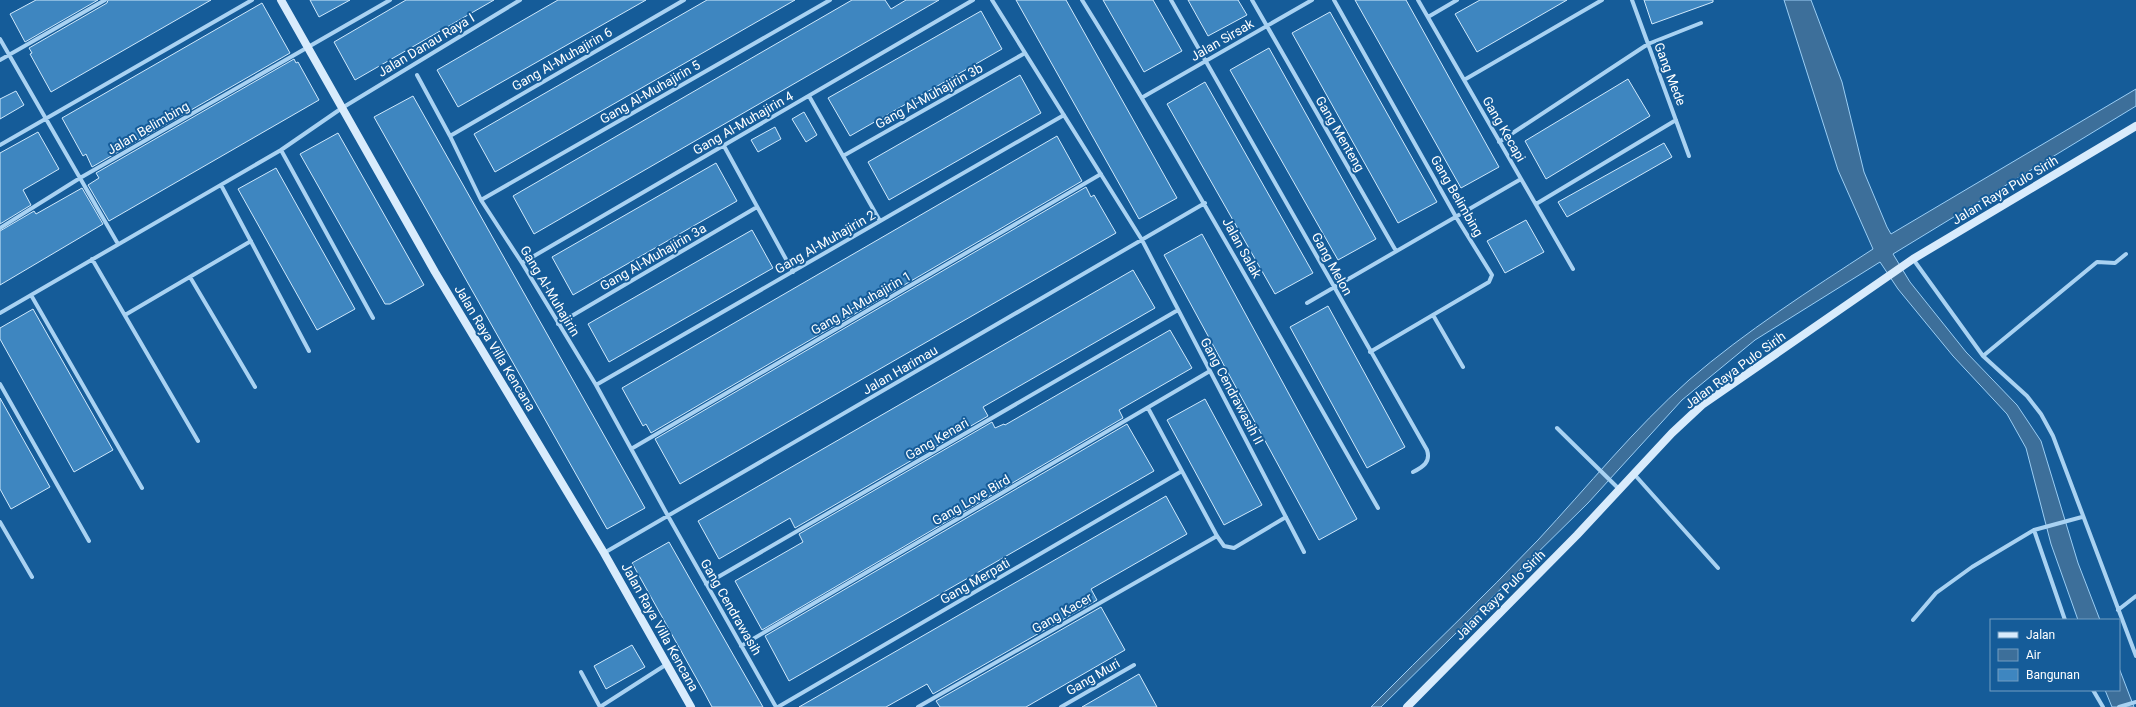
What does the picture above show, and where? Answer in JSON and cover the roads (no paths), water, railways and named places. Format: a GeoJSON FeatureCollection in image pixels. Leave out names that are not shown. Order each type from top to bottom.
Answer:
{"type":"FeatureCollection","features":[{"type":"Feature","properties":{"kind":"street"},"geometry":{"type":"LineString","coordinates":[[0,60],[105,0]]}},
{"type":"Feature","properties":{"kind":"street"},"geometry":{"type":"LineString","coordinates":[[0,145],[252,0]]}},
{"type":"Feature","properties":{"kind":"street","name":"Jalan Raya Villa Kencana"},"geometry":{"type":"LineString","coordinates":[[281,0],[435,272],[604,553],[691,707]]}},
{"type":"Feature","properties":{"kind":"street","name":"Jalan Belimbing"},"geometry":{"type":"LineString","coordinates":[[0,228],[80,178],[390,0]]}},
{"type":"Feature","properties":{"kind":"street","name":"Jalan Danau Raya I"},"geometry":{"type":"LineString","coordinates":[[0,313],[281,150],[342,108],[520,0]]}},
{"type":"Feature","properties":{"kind":"street","name":"Gang Al-Muhajirin 6"},"geometry":{"type":"LineString","coordinates":[[450,136],[684,0]]}},
{"type":"Feature","properties":{"kind":"street","name":"Gang Al-Muhajirin 5"},"geometry":{"type":"LineString","coordinates":[[481,200],[830,0]]}},
{"type":"Feature","properties":{"kind":"street","name":"Gang Al-Muhajirin 4"},"geometry":{"type":"LineString","coordinates":[[522,263],[973,0]]}},
{"type":"Feature","properties":{"kind":"street","name":"Gang Cendrawasih II"},"geometry":{"type":"LineString","coordinates":[[992,0],[1142,240],[1304,552]]}},
{"type":"Feature","properties":{"kind":"street","name":"Jalan Salak"},"geometry":{"type":"LineString","coordinates":[[1082,0],[1143,97],[1205,203],[1378,508]]}},
{"type":"Feature","properties":{"kind":"street","name":"Gang Melon"},"geometry":{"type":"LineString","coordinates":[[1171,0],[1427,450],[1429,455],[1427,462],[1423,467],[1413,472]]}},
{"type":"Feature","properties":{"kind":"street","name":"Gang Menteng"},"geometry":{"type":"LineString","coordinates":[[1252,0],[1396,252]]}},
{"type":"Feature","properties":{"kind":"street","name":"Jalan Sirsak"},"geometry":{"type":"LineString","coordinates":[[1143,97],[1312,0]]}},
{"type":"Feature","properties":{"kind":"street","name":"Gang Belimbing"},"geometry":{"type":"LineString","coordinates":[[1334,0],[1456,217],[1492,275],[1489,282],[1370,352]]}},
{"type":"Feature","properties":{"kind":"street","name":"Gang Kecapi"},"geometry":{"type":"LineString","coordinates":[[1418,0],[1573,269]]}},
{"type":"Feature","properties":{"kind":"street"},"geometry":{"type":"LineString","coordinates":[[1428,17],[1457,0]]}},
{"type":"Feature","properties":{"kind":"street"},"geometry":{"type":"LineString","coordinates":[[1464,80],[1602,0]]}},
{"type":"Feature","properties":{"kind":"street","name":"Gang Mede"},"geometry":{"type":"LineString","coordinates":[[1632,0],[1689,156]]}},
{"type":"Feature","properties":{"kind":"street"},"geometry":{"type":"LineString","coordinates":[[1499,142],[1648,44],[1701,23]]}},
{"type":"Feature","properties":{"kind":"street"},"geometry":{"type":"LineString","coordinates":[[0,39],[118,244]]}},
{"type":"Feature","properties":{"kind":"street","name":"Gang Al-Muhajirin 3b"},"geometry":{"type":"LineString","coordinates":[[843,156],[1025,53]]}},
{"type":"Feature","properties":{"kind":"street","name":"Gang Al-Muhajirin"},"geometry":{"type":"LineString","coordinates":[[417,75],[450,136],[481,200],[522,263],[596,385],[668,516]]}},
{"type":"Feature","properties":{"kind":"street"},"geometry":{"type":"LineString","coordinates":[[809,96],[880,222]]}},
{"type":"Feature","properties":{"kind":"street","name":"Gang Al-Muhajirin 2"},"geometry":{"type":"LineString","coordinates":[[596,385],[1064,115]]}},
{"type":"Feature","properties":{"kind":"street"},"geometry":{"type":"LineString","coordinates":[[1536,204],[1676,120]]}},
{"type":"Feature","properties":{"kind":"street","name":"Jalan Raya Pulo Sirih"},"geometry":{"type":"LineString","coordinates":[[1407,707],[1576,535],[1617,487],[1634,474],[1672,433],[1702,405],[1913,259],[2136,126]]}},
{"type":"Feature","properties":{"kind":"street"},"geometry":{"type":"LineString","coordinates":[[724,146],[793,272]]}},
{"type":"Feature","properties":{"kind":"street"},"geometry":{"type":"LineString","coordinates":[[281,150],[373,318]]}},
{"type":"Feature","properties":{"kind":"street","name":"Gang Al-Muhajirin 1"},"geometry":{"type":"LineString","coordinates":[[631,449],[1101,174]]}},
{"type":"Feature","properties":{"kind":"street"},"geometry":{"type":"LineString","coordinates":[[1307,303],[1522,179]]}},
{"type":"Feature","properties":{"kind":"street"},"geometry":{"type":"LineString","coordinates":[[221,185],[309,351]]}},
{"type":"Feature","properties":{"kind":"street","name":"Jalan Harimau"},"geometry":{"type":"LineString","coordinates":[[604,553],[1205,203]]}},
{"type":"Feature","properties":{"kind":"street","name":"Gang Al-Muhajirin 3a"},"geometry":{"type":"LineString","coordinates":[[558,324],[757,207]]}},
{"type":"Feature","properties":{"kind":"street"},"geometry":{"type":"LineString","coordinates":[[125,315],[251,242]]}},
{"type":"Feature","properties":{"kind":"street"},"geometry":{"type":"LineString","coordinates":[[1983,356],[2097,262],[2102,261],[2111,264],[2116,263],[2126,254]]}},
{"type":"Feature","properties":{"kind":"street"},"geometry":{"type":"LineString","coordinates":[[92,259],[198,441]]}},
{"type":"Feature","properties":{"kind":"street"},"geometry":{"type":"LineString","coordinates":[[1913,259],[1983,356],[2027,396],[2041,414],[2053,436],[2082,517],[2136,656]]}},
{"type":"Feature","properties":{"kind":"street"},"geometry":{"type":"LineString","coordinates":[[190,277],[255,387]]}},
{"type":"Feature","properties":{"kind":"street"},"geometry":{"type":"LineString","coordinates":[[31,294],[142,488]]}},
{"type":"Feature","properties":{"kind":"street","name":"Gang Kenari"},"geometry":{"type":"LineString","coordinates":[[706,584],[1178,310]]}},
{"type":"Feature","properties":{"kind":"street"},"geometry":{"type":"LineString","coordinates":[[1433,315],[1463,367]]}},
{"type":"Feature","properties":{"kind":"street","name":"Gang Love Bird"},"geometry":{"type":"LineString","coordinates":[[741,646],[1210,371]]}},
{"type":"Feature","properties":{"kind":"street"},"geometry":{"type":"LineString","coordinates":[[0,384],[89,541]]}},
{"type":"Feature","properties":{"kind":"street"},"geometry":{"type":"LineString","coordinates":[[1148,408],[1217,536],[1224,546],[1234,548],[1286,517]]}},
{"type":"Feature","properties":{"kind":"street"},"geometry":{"type":"LineString","coordinates":[[1557,428],[1617,487]]}},
{"type":"Feature","properties":{"kind":"street","name":"Gang Merpati"},"geometry":{"type":"LineString","coordinates":[[777,707],[1182,472]]}},
{"type":"Feature","properties":{"kind":"street"},"geometry":{"type":"LineString","coordinates":[[1634,474],[1718,568]]}},
{"type":"Feature","properties":{"kind":"street","name":"Gang Cendrawasih"},"geometry":{"type":"LineString","coordinates":[[668,516],[777,707]]}},
{"type":"Feature","properties":{"kind":"street"},"geometry":{"type":"LineString","coordinates":[[1913,620],[1936,593],[1972,567],[2034,530],[2082,517]]}},
{"type":"Feature","properties":{"kind":"street"},"geometry":{"type":"LineString","coordinates":[[0,523],[32,577]]}},
{"type":"Feature","properties":{"kind":"street"},"geometry":{"type":"LineString","coordinates":[[2034,530],[2065,619]]}},
{"type":"Feature","properties":{"kind":"street","name":"Gang Kacer"},"geometry":{"type":"LineString","coordinates":[[918,707],[1217,536]]}},
{"type":"Feature","properties":{"kind":"street"},"geometry":{"type":"LineString","coordinates":[[2118,610],[2136,596]]}},
{"type":"Feature","properties":{"kind":"street"},"geometry":{"type":"LineString","coordinates":[[581,672],[600,707],[667,664]]}},
{"type":"Feature","properties":{"kind":"street","name":"Gang Muri"},"geometry":{"type":"LineString","coordinates":[[1061,707],[1134,665]]}},
{"type":"Feature","properties":{"kind":"street"},"geometry":{"type":"LineString","coordinates":[[2094,691],[2103,707]]}},
{"type":"Feature","properties":{"kind":"street"},"geometry":{"type":"LineString","coordinates":[[2119,707],[2136,702]]}},
{"type":"Feature","properties":{"kind":"water"},"geometry":{"type":"Polygon","coordinates":[[[1784,0],[1811,0],[1842,82],[1864,172],[1891,234],[2136,89],[2136,106],[1893,254],[1910,282],[1966,352],[2017,405],[2041,441],[2078,563],[2100,619],[2078,619],[2051,544],[2026,448],[2007,414],[1953,356],[1898,289],[1880,262],[1755,340],[1682,400],[1588,503],[1381,707],[1371,707],[1518,561],[1630,438],[1689,380],[1756,328],[1873,249],[1838,170],[1784,0]]]}},
{"type":"Feature","properties":{"kind":"water"},"geometry":{"type":"Polygon","coordinates":[[[2120,671],[2134,707],[2112,707],[2105,691],[2120,691],[2120,671]]]}}]}
